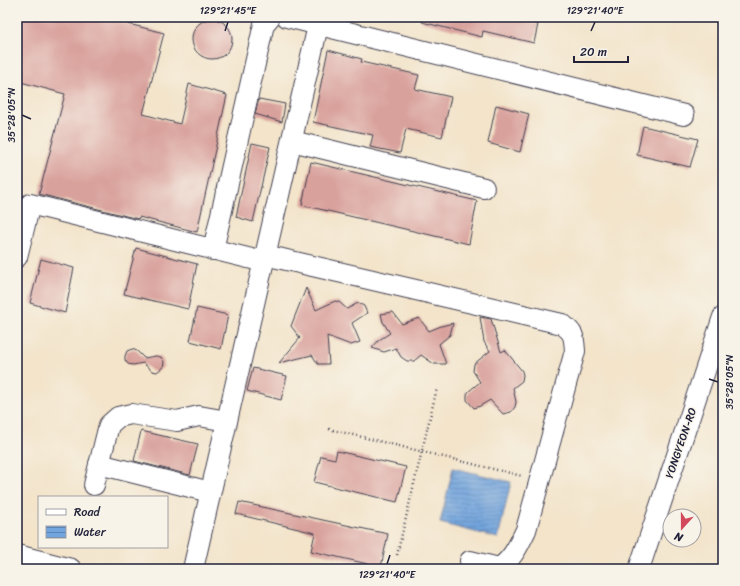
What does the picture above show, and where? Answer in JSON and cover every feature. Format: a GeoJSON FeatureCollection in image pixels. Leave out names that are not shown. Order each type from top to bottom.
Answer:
{"type":"FeatureCollection","features":[{"type":"Feature","properties":{"kind":"street"},"geometry":{"type":"LineString","coordinates":[[213,250],[264,24],[270,17]]}},
{"type":"Feature","properties":{"kind":"street"},"geometry":{"type":"LineString","coordinates":[[287,17],[319,21],[684,115]]}},
{"type":"Feature","properties":{"kind":"street"},"geometry":{"type":"LineString","coordinates":[[193,569],[319,21]]}},
{"type":"Feature","properties":{"kind":"street"},"geometry":{"type":"LineString","coordinates":[[292,141],[484,188]]}},
{"type":"Feature","properties":{"kind":"street"},"geometry":{"type":"LineString","coordinates":[[17,257],[30,204],[213,250],[264,259],[562,324],[570,330],[574,339],[575,350],[526,530],[516,549],[506,563],[499,568],[470,561]]}},
{"type":"Feature","properties":{"kind":"street","name":"YONGYEON-RO"},"geometry":{"type":"LineString","coordinates":[[639,569],[716,359],[723,317]]}},
{"type":"Feature","properties":{"kind":"street"},"geometry":{"type":"LineString","coordinates":[[94,485],[109,425],[118,417],[131,414],[177,421],[199,416],[227,421]]}},
{"type":"Feature","properties":{"kind":"street"},"geometry":{"type":"LineString","coordinates":[[99,464],[210,492]]}},
{"type":"Feature","properties":{"kind":"street"},"geometry":{"type":"LineString","coordinates":[[17,555],[71,569]]}},
{"type":"Feature","properties":{"kind":"path"},"geometry":{"type":"LineString","coordinates":[[397,555],[437,388]]}},
{"type":"Feature","properties":{"kind":"path"},"geometry":{"type":"LineString","coordinates":[[329,429],[540,480]]}},
{"type":"Feature","properties":{"kind":"water"},"geometry":{"type":"Polygon","coordinates":[[[453,468],[511,482],[498,538],[440,523],[453,468]]]}},
{"type":"Feature","properties":{"kind":"building"},"geometry":{"type":"Polygon","coordinates":[[[17,17],[101,17],[164,33],[143,114],[180,124],[189,84],[227,95],[197,232],[39,194],[65,94],[17,81],[17,17]]]}},
{"type":"Feature","properties":{"kind":"building"},"geometry":{"type":"Polygon","coordinates":[[[423,17],[508,17],[538,24],[534,43],[483,31],[482,37],[422,22],[423,17]]]}},
{"type":"Feature","properties":{"kind":"building"},"geometry":{"type":"Polygon","coordinates":[[[216,19],[223,22],[229,28],[232,39],[231,47],[223,56],[216,59],[208,59],[201,56],[193,47],[192,35],[195,28],[204,20],[216,19]]]}},
{"type":"Feature","properties":{"kind":"building"},"geometry":{"type":"Polygon","coordinates":[[[328,50],[362,59],[361,62],[419,75],[415,89],[451,97],[442,137],[406,129],[400,153],[370,147],[373,135],[313,122],[328,50]]]}},
{"type":"Feature","properties":{"kind":"building"},"geometry":{"type":"Polygon","coordinates":[[[259,99],[285,104],[282,122],[255,114],[259,99]]]}},
{"type":"Feature","properties":{"kind":"building"},"geometry":{"type":"Polygon","coordinates":[[[496,105],[529,114],[520,152],[488,143],[496,105]]]}},
{"type":"Feature","properties":{"kind":"building"},"geometry":{"type":"Polygon","coordinates":[[[643,126],[698,139],[690,167],[637,155],[643,126]]]}},
{"type":"Feature","properties":{"kind":"building"},"geometry":{"type":"Polygon","coordinates":[[[252,143],[270,147],[253,222],[236,217],[252,143]]]}},
{"type":"Feature","properties":{"kind":"building"},"geometry":{"type":"Polygon","coordinates":[[[311,162],[477,201],[469,244],[302,205],[311,162]]]}},
{"type":"Feature","properties":{"kind":"building"},"geometry":{"type":"Polygon","coordinates":[[[136,248],[197,264],[188,309],[124,294],[136,248]]]}},
{"type":"Feature","properties":{"kind":"building"},"geometry":{"type":"Polygon","coordinates":[[[41,259],[74,268],[65,313],[30,303],[41,259]]]}},
{"type":"Feature","properties":{"kind":"building"},"geometry":{"type":"Polygon","coordinates":[[[306,288],[316,310],[335,301],[339,302],[347,309],[358,303],[364,306],[367,313],[352,323],[360,342],[351,345],[327,336],[329,364],[318,364],[312,355],[279,363],[300,338],[291,326],[306,288]]]}},
{"type":"Feature","properties":{"kind":"building"},"geometry":{"type":"Polygon","coordinates":[[[197,308],[228,315],[221,349],[190,341],[197,308]]]}},
{"type":"Feature","properties":{"kind":"building"},"geometry":{"type":"Polygon","coordinates":[[[393,312],[402,324],[419,318],[429,331],[453,323],[450,335],[439,344],[446,364],[434,364],[421,355],[414,361],[407,361],[401,357],[396,348],[384,352],[372,348],[379,340],[390,333],[383,322],[381,314],[393,312]]]}},
{"type":"Feature","properties":{"kind":"building"},"geometry":{"type":"Polygon","coordinates":[[[480,317],[491,319],[501,352],[505,350],[522,371],[522,381],[513,388],[516,402],[515,407],[511,412],[503,414],[490,400],[474,408],[467,400],[467,394],[469,391],[480,382],[473,371],[474,364],[490,351],[484,342],[480,317]]]}},
{"type":"Feature","properties":{"kind":"building"},"geometry":{"type":"Polygon","coordinates":[[[132,349],[137,351],[144,358],[156,356],[161,357],[164,362],[163,367],[157,372],[152,371],[143,363],[133,365],[128,364],[125,360],[125,356],[127,351],[132,349]]]}},
{"type":"Feature","properties":{"kind":"building"},"geometry":{"type":"Polygon","coordinates":[[[253,368],[287,376],[281,400],[247,391],[253,368]]]}},
{"type":"Feature","properties":{"kind":"building"},"geometry":{"type":"Polygon","coordinates":[[[141,431],[198,444],[190,475],[134,461],[141,431]]]}},
{"type":"Feature","properties":{"kind":"building"},"geometry":{"type":"Polygon","coordinates":[[[337,451],[406,467],[397,502],[314,482],[321,456],[335,459],[337,451]]]}},
{"type":"Feature","properties":{"kind":"building"},"geometry":{"type":"Polygon","coordinates":[[[239,502],[388,534],[381,567],[311,551],[315,533],[236,514],[239,502]]]}}]}
